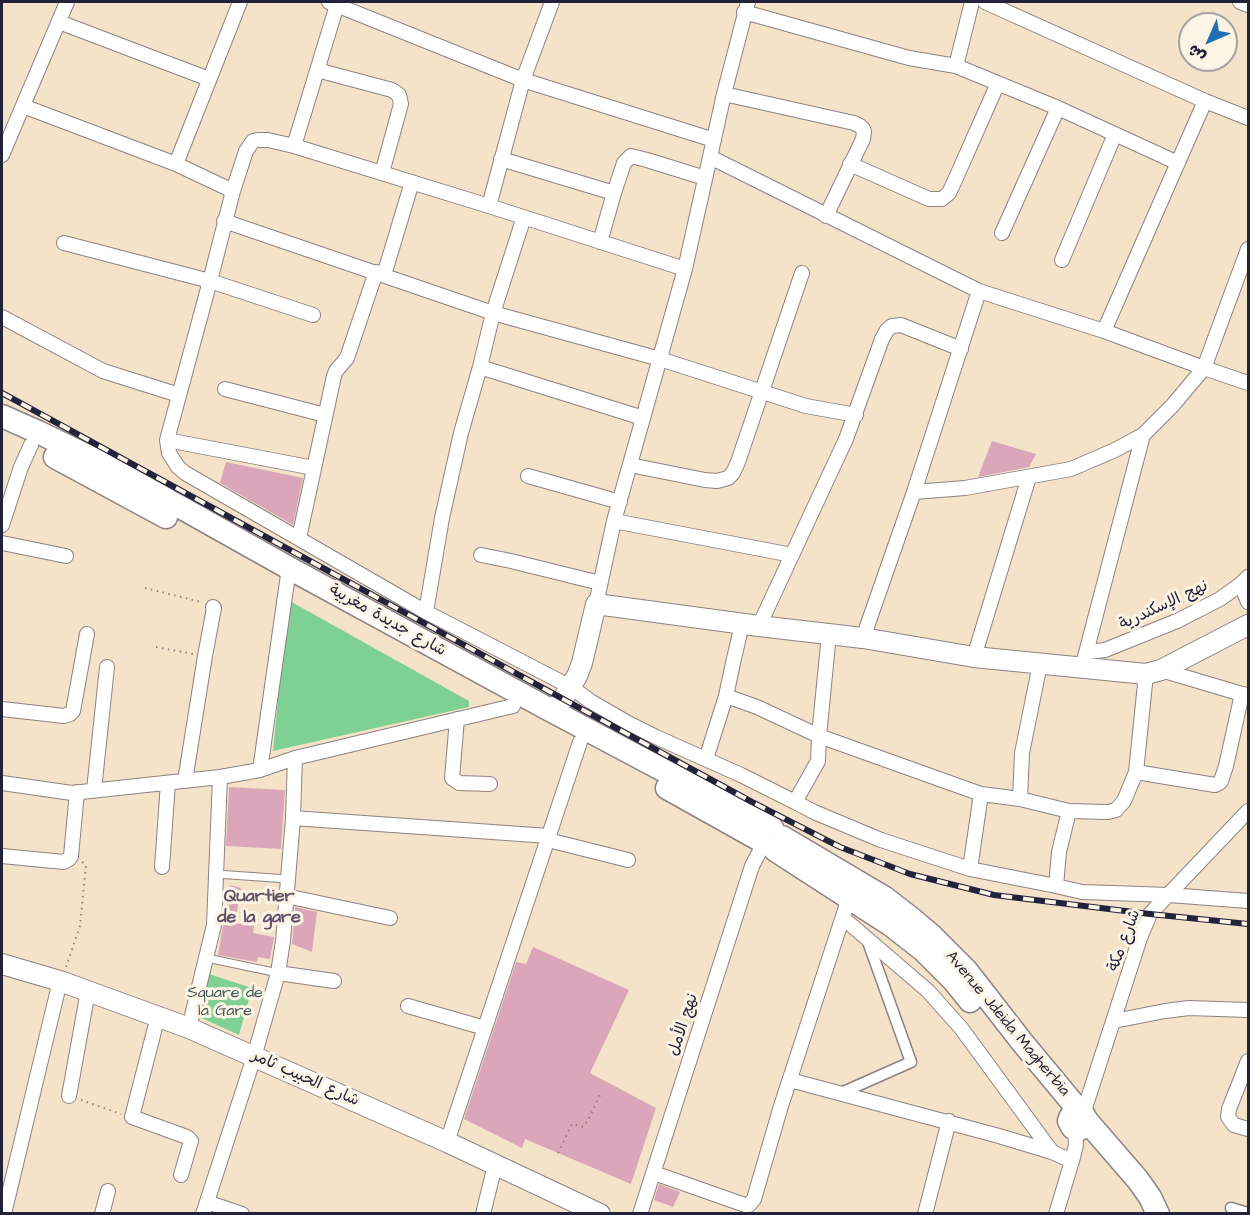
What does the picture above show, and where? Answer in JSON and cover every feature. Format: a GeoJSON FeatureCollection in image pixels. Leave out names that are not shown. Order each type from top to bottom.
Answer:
{"type":"FeatureCollection","features":[{"type":"Feature","properties":{"kind":"main road","name":"شارع جديدة مغربية"},"geometry":{"type":"LineString","coordinates":[[2,416],[100,462],[288,576],[513,706],[770,840]]}},
{"type":"Feature","properties":{"kind":"main road","name":"شارع جديدة مغربية"},"geometry":{"type":"LineString","coordinates":[[2,432],[31,444],[552,711],[770,840]]}},
{"type":"Feature","properties":{"kind":"main road"},"geometry":{"type":"LineString","coordinates":[[552,711],[571,687],[582,663],[596,604],[863,638],[974,657],[1040,664],[1084,660],[1154,672],[1248,625]]}},
{"type":"Feature","properties":{"kind":"main road","name":"Avenue Jdeida Magherbia"},"geometry":{"type":"LineString","coordinates":[[770,840],[846,908],[899,932],[922,950],[954,981],[1002,1041],[1138,1180],[1158,1214]]}},
{"type":"Feature","properties":{"kind":"main road","name":"Avenue Jdeida Magherbia"},"geometry":{"type":"LineString","coordinates":[[770,840],[885,898],[933,936],[966,970],[1127,1185],[1142,1214]]}},
{"type":"Feature","properties":{"kind":"main road","name":"شارع الحبيب ثامر"},"geometry":{"type":"LineString","coordinates":[[2,964],[60,981],[189,1028],[447,1142],[495,1165],[569,1207],[600,1214]]}},
{"type":"Feature","properties":{"kind":"street"},"geometry":{"type":"LineString","coordinates":[[2,155],[67,2]]}},
{"type":"Feature","properties":{"kind":"street"},"geometry":{"type":"LineString","coordinates":[[176,164],[240,2]]}},
{"type":"Feature","properties":{"kind":"street"},"geometry":{"type":"LineString","coordinates":[[489,206],[523,80],[552,2]]}},
{"type":"Feature","properties":{"kind":"street"},"geometry":{"type":"LineString","coordinates":[[956,66],[972,2]]}},
{"type":"Feature","properties":{"kind":"street"},"geometry":{"type":"LineString","coordinates":[[985,2],[1248,118]]}},
{"type":"Feature","properties":{"kind":"street"},"geometry":{"type":"LineString","coordinates":[[1240,2],[1248,5]]}},
{"type":"Feature","properties":{"kind":"street"},"geometry":{"type":"LineString","coordinates":[[294,146],[317,70],[333,3],[355,6],[523,80],[714,140]]}},
{"type":"Feature","properties":{"kind":"street"},"geometry":{"type":"LineString","coordinates":[[596,604],[614,521],[685,269],[746,7],[909,58],[956,66],[1058,108],[1178,163]]}},
{"type":"Feature","properties":{"kind":"street"},"geometry":{"type":"LineString","coordinates":[[59,22],[209,79]]}},
{"type":"Feature","properties":{"kind":"street"},"geometry":{"type":"LineString","coordinates":[[317,70],[392,90],[399,95],[401,104],[382,173]]}},
{"type":"Feature","properties":{"kind":"street"},"geometry":{"type":"LineString","coordinates":[[850,164],[929,199],[942,199],[949,193],[998,82]]}},
{"type":"Feature","properties":{"kind":"street"},"geometry":{"type":"LineString","coordinates":[[724,94],[845,121],[863,129],[864,135],[826,216]]}},
{"type":"Feature","properties":{"kind":"street"},"geometry":{"type":"LineString","coordinates":[[1104,332],[1205,101]]}},
{"type":"Feature","properties":{"kind":"street"},"geometry":{"type":"LineString","coordinates":[[23,106],[176,164],[233,191]]}},
{"type":"Feature","properties":{"kind":"street"},"geometry":{"type":"LineString","coordinates":[[1002,233],[1058,108]]}},
{"type":"Feature","properties":{"kind":"street"},"geometry":{"type":"LineString","coordinates":[[1062,260],[1115,134]]}},
{"type":"Feature","properties":{"kind":"street"},"geometry":{"type":"LineString","coordinates":[[685,269],[294,146],[268,140],[253,141],[246,151],[224,221],[167,440],[169,453],[185,473],[426,612],[571,687],[628,723],[741,774],[814,812],[881,840],[970,869],[1082,892],[1248,901]]}},
{"type":"Feature","properties":{"kind":"street"},"geometry":{"type":"LineString","coordinates":[[600,242],[624,163],[631,156],[705,178]]}},
{"type":"Feature","properties":{"kind":"street"},"geometry":{"type":"LineString","coordinates":[[710,157],[979,291],[1248,383]]}},
{"type":"Feature","properties":{"kind":"street"},"geometry":{"type":"LineString","coordinates":[[501,159],[614,193]]}},
{"type":"Feature","properties":{"kind":"street"},"geometry":{"type":"LineString","coordinates":[[299,538],[334,376],[346,357],[380,274],[412,182]]}},
{"type":"Feature","properties":{"kind":"street"},"geometry":{"type":"LineString","coordinates":[[426,612],[442,518],[461,433],[493,313],[524,217]]}},
{"type":"Feature","properties":{"kind":"street"},"geometry":{"type":"LineString","coordinates":[[224,221],[493,313],[660,359],[806,406],[856,415]]}},
{"type":"Feature","properties":{"kind":"street"},"geometry":{"type":"LineString","coordinates":[[64,243],[210,281],[313,315]]}},
{"type":"Feature","properties":{"kind":"street"},"geometry":{"type":"LineString","coordinates":[[914,492],[965,488],[1071,469],[1143,435],[1173,405],[1204,368],[1248,249]]}},
{"type":"Feature","properties":{"kind":"street"},"geometry":{"type":"LineString","coordinates":[[630,465],[717,481],[733,473],[802,273]]}},
{"type":"Feature","properties":{"kind":"street"},"geometry":{"type":"LineString","coordinates":[[863,638],[914,492],[979,291]]}},
{"type":"Feature","properties":{"kind":"street"},"geometry":{"type":"LineString","coordinates":[[2,317],[103,370],[179,395]]}},
{"type":"Feature","properties":{"kind":"street"},"geometry":{"type":"LineString","coordinates":[[706,759],[726,696],[733,663],[751,625],[792,555],[846,439],[887,330],[897,324],[901,325],[961,349]]}},
{"type":"Feature","properties":{"kind":"street"},"geometry":{"type":"LineString","coordinates":[[480,368],[643,418]]}},
{"type":"Feature","properties":{"kind":"street"},"geometry":{"type":"LineString","coordinates":[[225,389],[326,416]]}},
{"type":"Feature","properties":{"kind":"street"},"geometry":{"type":"LineString","coordinates":[[1084,660],[1143,435]]}},
{"type":"Feature","properties":{"kind":"street"},"geometry":{"type":"LineString","coordinates":[[167,440],[314,468]]}},
{"type":"Feature","properties":{"kind":"street"},"geometry":{"type":"LineString","coordinates":[[2,525],[31,444]]}},
{"type":"Feature","properties":{"kind":"street"},"geometry":{"type":"LineString","coordinates":[[528,476],[620,502]]}},
{"type":"Feature","properties":{"kind":"street"},"geometry":{"type":"LineString","coordinates":[[974,657],[1029,477]]}},
{"type":"Feature","properties":{"kind":"street"},"geometry":{"type":"LineString","coordinates":[[614,521],[792,555]]}},
{"type":"Feature","properties":{"kind":"street"},"geometry":{"type":"LineString","coordinates":[[2,543],[66,556]]}},
{"type":"Feature","properties":{"kind":"street"},"geometry":{"type":"LineString","coordinates":[[481,555],[600,583]]}},
{"type":"Feature","properties":{"kind":"street"},"geometry":{"type":"LineString","coordinates":[[260,770],[288,576]]}},
{"type":"Feature","properties":{"kind":"street"},"geometry":{"type":"LineString","coordinates":[[1245,581],[1248,603]]}},
{"type":"Feature","properties":{"kind":"street","name":"نهج الإسكندرية"},"geometry":{"type":"LineString","coordinates":[[1084,660],[1177,621],[1220,599],[1245,581]]}},
{"type":"Feature","properties":{"kind":"street"},"geometry":{"type":"LineString","coordinates":[[184,781],[213,607]]}},
{"type":"Feature","properties":{"kind":"street"},"geometry":{"type":"LineString","coordinates":[[2,709],[64,716],[70,714],[73,711],[87,634]]}},
{"type":"Feature","properties":{"kind":"street"},"geometry":{"type":"LineString","coordinates":[[795,802],[818,761],[829,634]]}},
{"type":"Feature","properties":{"kind":"street"},"geometry":{"type":"LineString","coordinates":[[1020,799],[1022,753],[1040,664]]}},
{"type":"Feature","properties":{"kind":"street"},"geometry":{"type":"LineString","coordinates":[[94,790],[107,667]]}},
{"type":"Feature","properties":{"kind":"street"},"geometry":{"type":"LineString","coordinates":[[726,696],[757,707],[819,736],[981,794],[1020,799],[1069,811],[1108,812],[1116,810],[1124,801],[1136,772],[1154,672],[1245,695],[1226,766],[1219,783],[1215,785],[1136,772]]}},
{"type":"Feature","properties":{"kind":"street"},"geometry":{"type":"LineString","coordinates":[[2,783],[78,792],[220,777],[260,770],[295,758],[513,706]]}},
{"type":"Feature","properties":{"kind":"street"},"geometry":{"type":"LineString","coordinates":[[457,719],[452,778],[459,783],[490,784]]}},
{"type":"Feature","properties":{"kind":"street"},"geometry":{"type":"LineString","coordinates":[[447,1142],[580,742]]}},
{"type":"Feature","properties":{"kind":"street"},"geometry":{"type":"LineString","coordinates":[[242,1214],[205,1208],[254,1057],[278,973],[288,879],[295,758]]}},
{"type":"Feature","properties":{"kind":"street"},"geometry":{"type":"LineString","coordinates":[[189,1028],[214,925],[220,777]]}},
{"type":"Feature","properties":{"kind":"street"},"geometry":{"type":"LineString","coordinates":[[162,867],[168,783]]}},
{"type":"Feature","properties":{"kind":"street"},"geometry":{"type":"LineString","coordinates":[[2,856],[64,862],[71,856],[78,792]]}},
{"type":"Feature","properties":{"kind":"street"},"geometry":{"type":"LineString","coordinates":[[970,869],[981,794]]}},
{"type":"Feature","properties":{"kind":"street"},"geometry":{"type":"LineString","coordinates":[[1056,886],[1059,852],[1069,811]]}},
{"type":"Feature","properties":{"kind":"street","name":"شارع مكة"},"geometry":{"type":"LineString","coordinates":[[1056,1214],[1076,1145],[1079,1122],[1150,915],[1243,824],[1248,811]]}},
{"type":"Feature","properties":{"kind":"street"},"geometry":{"type":"LineString","coordinates":[[292,818],[548,838],[628,860]]}},
{"type":"Feature","properties":{"kind":"street","name":"نهج الأمل"},"geometry":{"type":"LineString","coordinates":[[640,1214],[752,866],[770,840]]}},
{"type":"Feature","properties":{"kind":"street"},"geometry":{"type":"LineString","coordinates":[[286,896],[390,918]]}},
{"type":"Feature","properties":{"kind":"street"},"geometry":{"type":"LineString","coordinates":[[841,1093],[911,1062],[866,938],[846,908]]}},
{"type":"Feature","properties":{"kind":"street"},"geometry":{"type":"LineString","coordinates":[[654,1173],[745,1205],[749,1205],[754,1199],[781,1106],[846,908]]}},
{"type":"Feature","properties":{"kind":"street"},"geometry":{"type":"LineString","coordinates":[[866,938],[928,991],[961,1028],[1052,1152]]}},
{"type":"Feature","properties":{"kind":"street"},"geometry":{"type":"LineString","coordinates":[[278,973],[334,981]]}},
{"type":"Feature","properties":{"kind":"street"},"geometry":{"type":"LineString","coordinates":[[19,1214],[4,1212],[60,981]]}},
{"type":"Feature","properties":{"kind":"street"},"geometry":{"type":"LineString","coordinates":[[69,1096],[88,991]]}},
{"type":"Feature","properties":{"kind":"street"},"geometry":{"type":"LineString","coordinates":[[408,1006],[485,1028]]}},
{"type":"Feature","properties":{"kind":"street"},"geometry":{"type":"LineString","coordinates":[[1114,1021],[1189,1008],[1248,1010]]}},
{"type":"Feature","properties":{"kind":"street"},"geometry":{"type":"LineString","coordinates":[[158,1016],[132,1117],[187,1137],[192,1141],[181,1175]]}},
{"type":"Feature","properties":{"kind":"street"},"geometry":{"type":"LineString","coordinates":[[1248,1061],[1228,1117],[1234,1125],[1248,1129]]}},
{"type":"Feature","properties":{"kind":"street"},"geometry":{"type":"LineString","coordinates":[[790,1080],[949,1121],[1052,1152],[1072,1161]]}},
{"type":"Feature","properties":{"kind":"street"},"geometry":{"type":"LineString","coordinates":[[925,1214],[949,1121]]}},
{"type":"Feature","properties":{"kind":"street"},"geometry":{"type":"LineString","coordinates":[[483,1214],[495,1165]]}},
{"type":"Feature","properties":{"kind":"street"},"geometry":{"type":"LineString","coordinates":[[102,1214],[108,1191]]}},
{"type":"Feature","properties":{"kind":"street"},"geometry":{"type":"LineString","coordinates":[[1231,1208],[1248,1213]]}},
{"type":"Feature","properties":{"kind":"lane"},"geometry":{"type":"LineString","coordinates":[[216,874],[288,879]]}},
{"type":"Feature","properties":{"kind":"lane"},"geometry":{"type":"LineString","coordinates":[[207,958],[278,973]]}},
{"type":"Feature","properties":{"kind":"path"},"geometry":{"type":"LineString","coordinates":[[145,588],[213,607]]}},
{"type":"Feature","properties":{"kind":"path"},"geometry":{"type":"LineString","coordinates":[[156,647],[205,656]]}},
{"type":"Feature","properties":{"kind":"path"},"geometry":{"type":"LineString","coordinates":[[60,981],[80,926],[86,865],[71,856]]}},
{"type":"Feature","properties":{"kind":"path"},"geometry":{"type":"LineString","coordinates":[[558,1153],[572,1124],[583,1127],[601,1093]]}},
{"type":"Feature","properties":{"kind":"path"},"geometry":{"type":"LineString","coordinates":[[69,1096],[132,1117]]}},
{"type":"Feature","properties":{"kind":"green space"},"geometry":{"type":"Polygon","coordinates":[[[288,600],[469,701],[469,707],[273,751],[288,600]]]}},
{"type":"Feature","properties":{"kind":"green space","name":"Square de la Gare"},"geometry":{"type":"Polygon","coordinates":[[[209,974],[252,988],[239,1035],[199,1017],[209,974]]]}},
{"type":"Feature","properties":{"kind":"building"},"geometry":{"type":"Polygon","coordinates":[[[992,441],[1036,454],[1029,467],[978,477],[992,441]]]}},
{"type":"Feature","properties":{"kind":"building"},"geometry":{"type":"Polygon","coordinates":[[[226,462],[303,478],[293,525],[220,483],[226,462]]]}},
{"type":"Feature","properties":{"kind":"building"},"geometry":{"type":"Polygon","coordinates":[[[229,787],[285,790],[281,849],[226,846],[229,787]]]}},
{"type":"Feature","properties":{"kind":"building"},"geometry":{"type":"Polygon","coordinates":[[[230,885],[241,888],[235,923],[254,926],[253,933],[274,937],[270,959],[258,957],[257,962],[218,955],[230,885]]]}},
{"type":"Feature","properties":{"kind":"building"},"geometry":{"type":"Polygon","coordinates":[[[295,907],[317,912],[312,952],[292,944],[295,907]]]}},
{"type":"Feature","properties":{"kind":"building"},"geometry":{"type":"Polygon","coordinates":[[[533,947],[629,990],[590,1073],[656,1108],[631,1184],[525,1139],[522,1148],[464,1119],[516,962],[526,964],[533,947]]]}},
{"type":"Feature","properties":{"kind":"building"},"geometry":{"type":"Polygon","coordinates":[[[659,1184],[680,1192],[673,1207],[654,1200],[659,1184]]]}},
{"type":"Feature","properties":{"kind":"railway"},"geometry":{"type":"LineString","coordinates":[[2,393],[752,802],[840,847],[910,874],[994,895],[1248,924]]}},
{"type":"Feature","properties":{"kind":"district","name":"Quartier de la gare"},"geometry":{"type":"Point","coordinates":[259,907]}}]}
